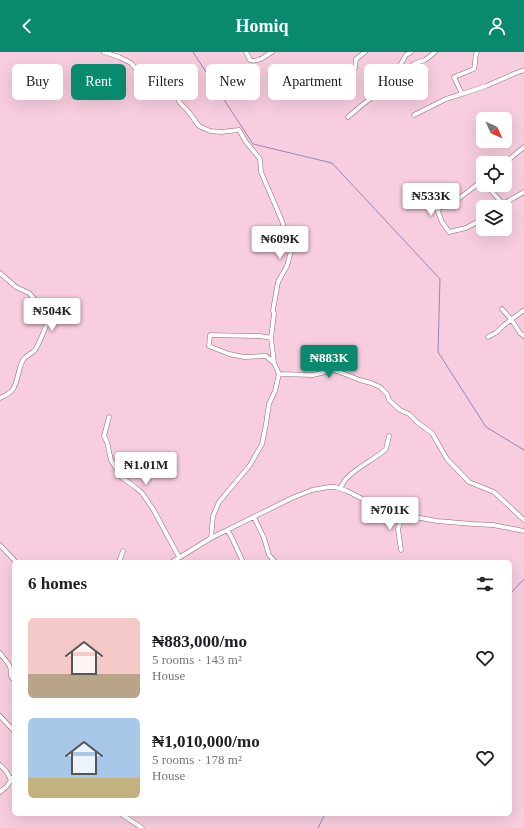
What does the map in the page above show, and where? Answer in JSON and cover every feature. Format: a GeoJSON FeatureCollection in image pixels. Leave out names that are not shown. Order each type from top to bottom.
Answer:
{"type":"FeatureCollection","features":[{"type":"Feature","properties":{"kind":"street"},"geometry":{"type":"LineString","coordinates":[[104,52],[119,56],[147,78],[166,81],[170,91],[176,96],[180,104],[188,111],[199,126],[210,131],[221,132],[239,130],[246,142],[260,159],[261,172],[282,221],[291,251],[287,266],[278,282],[273,310],[274,314],[271,338],[274,363],[279,374],[275,391],[269,404],[262,444],[250,465],[219,502],[213,516],[211,538]]}},
{"type":"Feature","properties":{"kind":"street"},"geometry":{"type":"LineString","coordinates":[[246,52],[250,60],[254,62],[272,52]]}},
{"type":"Feature","properties":{"kind":"street"},"geometry":{"type":"LineString","coordinates":[[355,64],[356,59],[365,52]]}},
{"type":"Feature","properties":{"kind":"street"},"geometry":{"type":"LineString","coordinates":[[401,64],[406,55],[411,52]]}},
{"type":"Feature","properties":{"kind":"street"},"geometry":{"type":"LineString","coordinates":[[414,64],[425,60],[435,52]]}},
{"type":"Feature","properties":{"kind":"street"},"geometry":{"type":"LineString","coordinates":[[462,94],[454,77],[474,69],[475,55],[477,52]]}},
{"type":"Feature","properties":{"kind":"street"},"geometry":{"type":"LineString","coordinates":[[414,115],[446,99],[486,86],[524,70]]}},
{"type":"Feature","properties":{"kind":"street"},"geometry":{"type":"LineString","coordinates":[[348,117],[369,100]]}},
{"type":"Feature","properties":{"kind":"street"},"geometry":{"type":"LineString","coordinates":[[512,157],[524,147]]}},
{"type":"Feature","properties":{"kind":"street"},"geometry":{"type":"LineString","coordinates":[[476,186],[453,203],[437,209],[442,222],[449,232],[466,228],[476,223]]}},
{"type":"Feature","properties":{"kind":"street"},"geometry":{"type":"LineString","coordinates":[[491,192],[497,200]]}},
{"type":"Feature","properties":{"kind":"street"},"geometry":{"type":"LineString","coordinates":[[511,200],[524,192]]}},
{"type":"Feature","properties":{"kind":"street"},"geometry":{"type":"LineString","coordinates":[[0,273],[16,287],[29,293],[36,301],[46,307],[50,312],[35,349],[26,356],[24,360],[13,389],[0,398]]}},
{"type":"Feature","properties":{"kind":"street"},"geometry":{"type":"LineString","coordinates":[[502,310],[524,336]]}},
{"type":"Feature","properties":{"kind":"street"},"geometry":{"type":"LineString","coordinates":[[488,337],[497,332],[511,319],[524,310]]}},
{"type":"Feature","properties":{"kind":"street"},"geometry":{"type":"LineString","coordinates":[[271,338],[260,336],[210,335],[209,346],[229,354],[244,357],[266,356],[274,363]]}},
{"type":"Feature","properties":{"kind":"street"},"geometry":{"type":"LineString","coordinates":[[279,374],[313,375],[334,370],[360,380],[371,382],[387,394],[389,400],[400,410],[409,414],[418,424],[432,433],[447,459],[469,482],[494,492],[524,520]]}},
{"type":"Feature","properties":{"kind":"street"},"geometry":{"type":"LineString","coordinates":[[109,418],[104,436],[111,460],[121,477],[142,493],[153,509],[179,557]]}},
{"type":"Feature","properties":{"kind":"street"},"geometry":{"type":"LineString","coordinates":[[340,488],[344,484],[347,477],[386,449],[389,436]]}},
{"type":"Feature","properties":{"kind":"street"},"geometry":{"type":"LineString","coordinates":[[175,560],[211,538],[292,498],[312,490],[329,487],[340,488],[378,506],[403,514],[437,521],[493,525],[524,532]]}},
{"type":"Feature","properties":{"kind":"street"},"geometry":{"type":"LineString","coordinates":[[401,550],[398,529],[403,514]]}},
{"type":"Feature","properties":{"kind":"street"},"geometry":{"type":"LineString","coordinates":[[254,517],[264,538],[269,555],[273,560]]}},
{"type":"Feature","properties":{"kind":"street"},"geometry":{"type":"LineString","coordinates":[[227,530],[242,560]]}},
{"type":"Feature","properties":{"kind":"street"},"geometry":{"type":"LineString","coordinates":[[0,545],[14,560]]}},
{"type":"Feature","properties":{"kind":"street"},"geometry":{"type":"LineString","coordinates":[[120,560],[123,551]]}},
{"type":"Feature","properties":{"kind":"street"},"geometry":{"type":"LineString","coordinates":[[0,654],[10,667],[10,675],[12,678]]}},
{"type":"Feature","properties":{"kind":"street"},"geometry":{"type":"LineString","coordinates":[[0,716],[12,729]]}},
{"type":"Feature","properties":{"kind":"street"},"geometry":{"type":"LineString","coordinates":[[0,765],[6,771],[11,780],[0,792]]}},
{"type":"Feature","properties":{"kind":"street"},"geometry":{"type":"LineString","coordinates":[[124,816],[142,828]]}},
{"type":"Feature","properties":{"kind":"waterway"},"geometry":{"type":"LineString","coordinates":[[193,52],[253,144],[332,163],[440,279],[438,352],[486,427],[524,450]]}},
{"type":"Feature","properties":{"kind":"waterway"},"geometry":{"type":"LineString","coordinates":[[512,592],[524,579]]}},
{"type":"Feature","properties":{"kind":"waterway"},"geometry":{"type":"LineString","coordinates":[[318,828],[324,816]]}}]}
